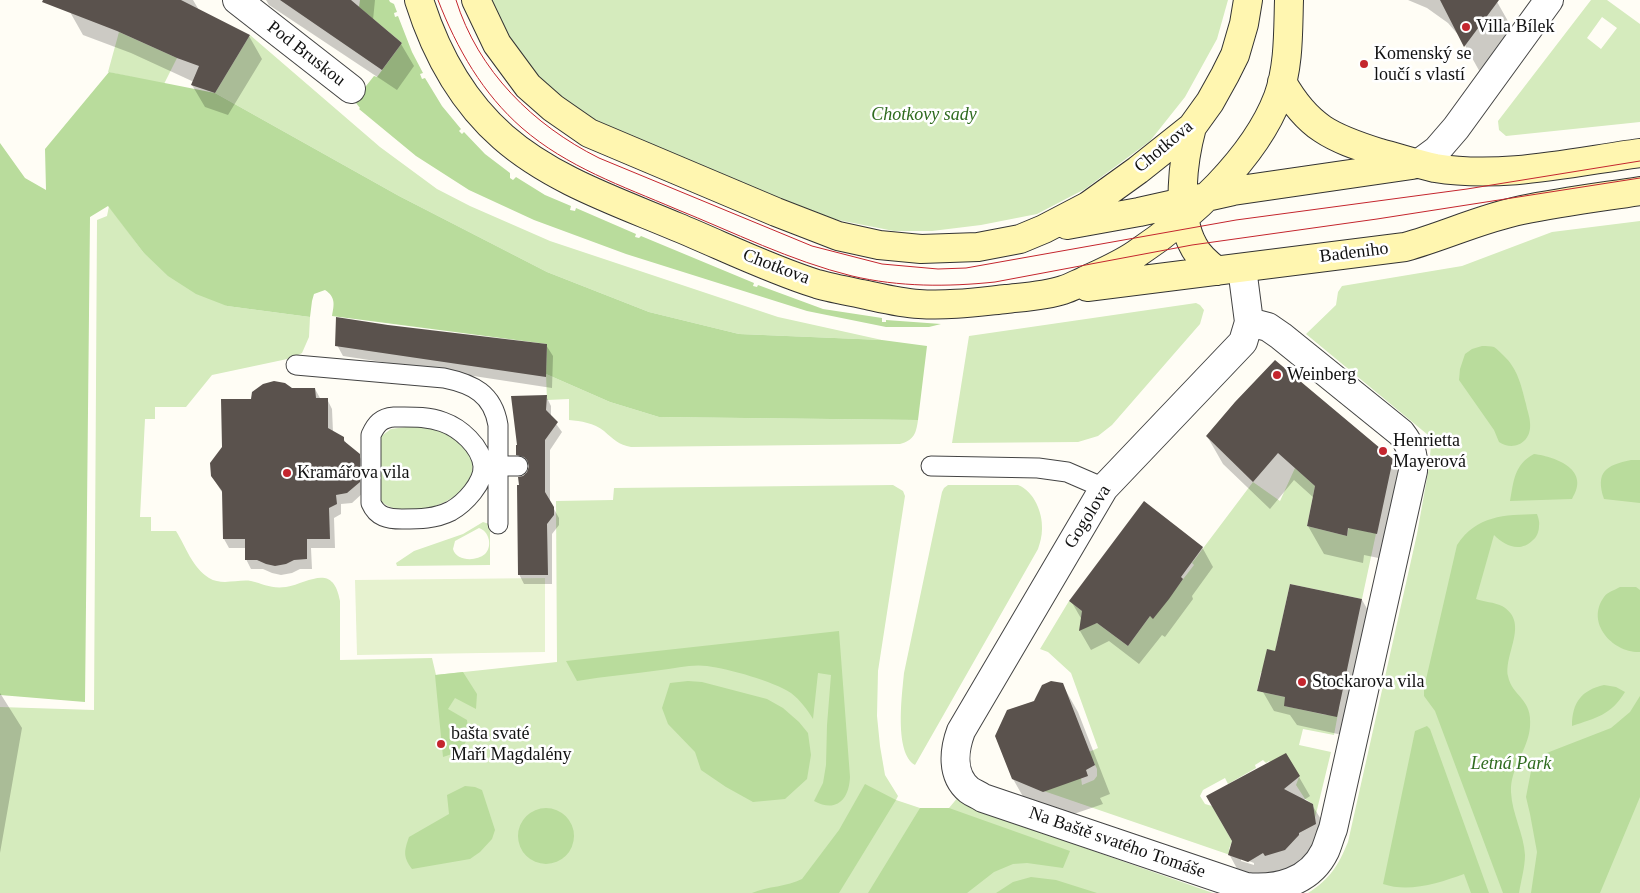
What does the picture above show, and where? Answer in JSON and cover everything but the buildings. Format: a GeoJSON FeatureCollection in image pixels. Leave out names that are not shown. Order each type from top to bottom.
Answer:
{"type":"FeatureCollection","features":[{"type":"Feature","properties":{"kind":"main road","name":"Chotkova"},"geometry":{"type":"LineString","coordinates":[[420,0],[437,47],[452,76],[468,99],[503,136],[544,166],[610,198],[784,272],[820,285],[917,304],[1026,297],[1063,290],[1134,256],[1229,173],[1252,144],[1270,114],[1282,82],[1288,47],[1289,0]]}},
{"type":"Feature","properties":{"kind":"main road","name":"Chotkova"},"geometry":{"type":"LineString","coordinates":[[476,0],[497,44],[519,74],[541,98],[571,121],[606,140],[790,218],[838,236],[856,241],[921,249],[978,247],[1020,239],[1088,206],[1138,170],[1192,127],[1210,102],[1232,62],[1244,24],[1248,0]]}},
{"type":"Feature","properties":{"kind":"main road"},"geometry":{"type":"LineString","coordinates":[[1282,82],[1298,108],[1309,120],[1323,130],[1347,142],[1418,164],[1456,170],[1506,171],[1640,153]]}},
{"type":"Feature","properties":{"kind":"main road"},"geometry":{"type":"LineString","coordinates":[[1192,127],[1184,160],[1191,205],[1192,245],[1200,255],[1229,269]]}},
{"type":"Feature","properties":{"kind":"main road"},"geometry":{"type":"LineString","coordinates":[[1191,205],[1233,191],[1418,164]]}},
{"type":"Feature","properties":{"kind":"main road","name":"Badeniho"},"geometry":{"type":"LineString","coordinates":[[1063,290],[1405,247],[1522,210],[1640,190]]}},
{"type":"Feature","properties":{"kind":"main road","name":"Chotkova"},"geometry":{"type":"LineString","coordinates":[[1044,229],[1191,205]]}},
{"type":"Feature","properties":{"kind":"street","name":"Pod Bruskou"},"geometry":{"type":"LineString","coordinates":[[237,0],[351,89]]}},
{"type":"Feature","properties":{"kind":"street"},"geometry":{"type":"LineString","coordinates":[[1418,164],[1437,150],[1456,128],[1549,0]]}},
{"type":"Feature","properties":{"kind":"street"},"geometry":{"type":"LineString","coordinates":[[1229,269],[1250,322]]}},
{"type":"Feature","properties":{"kind":"street","name":"Gogolova"},"geometry":{"type":"LineString","coordinates":[[961,731],[1104,488],[1243,342],[1250,322]]}},
{"type":"Feature","properties":{"kind":"street","name":"Na Baště svatého Tomáše"},"geometry":{"type":"LineString","coordinates":[[961,731],[955,748],[958,772],[969,790],[983,798],[1246,887],[1277,887],[1291,883],[1313,868],[1324,853],[1333,829],[1413,471],[1414,455],[1410,443],[1401,433],[1289,342],[1268,327],[1250,322]]}},
{"type":"Feature","properties":{"kind":"lane"},"geometry":{"type":"LineString","coordinates":[[296,365],[444,378],[472,386],[482,393],[496,413],[498,425],[491,466],[498,524]]}},
{"type":"Feature","properties":{"kind":"lane"},"geometry":{"type":"LineString","coordinates":[[491,466],[473,491],[460,504],[442,515],[420,519],[392,519],[379,515],[371,503],[371,435],[374,426],[386,418],[425,417],[452,426],[466,436],[491,466],[518,466]]}},
{"type":"Feature","properties":{"kind":"lane"},"geometry":{"type":"LineString","coordinates":[[931,466],[1038,468],[1067,472],[1104,488]]}},
{"type":"Feature","properties":{"kind":"green space"},"geometry":{"type":"Polygon","coordinates":[[[360,0],[389,0],[394,4],[397,12],[394,13],[395,17],[398,16],[412,52],[423,73],[420,74],[422,79],[425,78],[442,106],[461,129],[459,131],[462,134],[464,132],[485,154],[510,173],[510,178],[513,180],[516,177],[545,195],[571,206],[570,210],[575,211],[576,208],[636,234],[635,237],[639,238],[641,236],[754,283],[753,286],[757,287],[758,285],[823,309],[882,318],[882,322],[886,322],[886,320],[941,324],[929,327],[886,327],[807,311],[626,254],[534,220],[469,190],[416,156],[359,109],[356,103],[358,96],[374,76],[377,77],[402,43],[359,7],[360,0]]]}},
{"type":"Feature","properties":{"kind":"green space","name":"Chotkovy sady"},"geometry":{"type":"Polygon","coordinates":[[[485,0],[1228,0],[1217,39],[1185,97],[1150,141],[1085,189],[1037,214],[981,225],[932,231],[894,231],[833,219],[600,129],[523,66],[485,0]]]}},
{"type":"Feature","properties":{"kind":"green space"},"geometry":{"type":"Polygon","coordinates":[[[1591,0],[1607,0],[1640,24],[1640,122],[1506,136],[1499,130],[1498,121],[1591,0]],[[1602,17],[1587,38],[1601,49],[1617,28],[1602,17]]]}},
{"type":"Feature","properties":{"kind":"green space"},"geometry":{"type":"Polygon","coordinates":[[[119,32],[177,58],[164,84],[108,72],[119,32]]]}},
{"type":"Feature","properties":{"kind":"green space"},"geometry":{"type":"Polygon","coordinates":[[[250,35],[380,147],[437,189],[470,206],[550,241],[778,317],[882,340],[739,334],[649,312],[547,272],[399,196],[215,93],[250,35]]]}},
{"type":"Feature","properties":{"kind":"green space"},"geometry":{"type":"Polygon","coordinates":[[[109,72],[215,93],[399,196],[547,272],[649,312],[739,334],[882,340],[927,346],[918,420],[659,417],[610,402],[546,374],[547,344],[332,316],[333,298],[325,290],[314,294],[310,317],[227,306],[196,294],[168,276],[143,252],[108,206],[90,217],[85,702],[0,695],[0,143],[25,178],[46,190],[45,149],[109,72]]]}},
{"type":"Feature","properties":{"kind":"green space"},"geometry":{"type":"Polygon","coordinates":[[[109,206],[143,252],[227,306],[310,317],[309,337],[302,353],[292,358],[212,375],[186,407],[155,407],[155,419],[145,419],[140,517],[151,517],[151,531],[176,531],[198,568],[209,578],[219,582],[251,581],[272,587],[286,587],[319,578],[326,578],[332,582],[337,589],[340,601],[340,660],[432,658],[436,675],[557,662],[556,501],[613,500],[614,488],[893,485],[903,491],[905,496],[878,671],[877,716],[885,775],[898,796],[896,800],[920,808],[949,808],[959,796],[974,809],[1213,893],[0,893],[0,707],[94,710],[97,220],[107,216],[109,206]]]}},
{"type":"Feature","properties":{"kind":"green space","name":"Letná Park"},"geometry":{"type":"Polygon","coordinates":[[[1640,221],[1640,893],[1308,893],[1328,877],[1341,858],[1348,842],[1417,534],[1431,445],[1428,435],[1306,334],[1336,305],[1338,292],[1342,286],[1462,266],[1552,232],[1640,221]]]}},
{"type":"Feature","properties":{"kind":"green space"},"geometry":{"type":"Polygon","coordinates":[[[1196,303],[1204,310],[1200,324],[1112,425],[1098,436],[1078,442],[952,443],[969,336],[1196,303]]]}},
{"type":"Feature","properties":{"kind":"green space"},"geometry":{"type":"Polygon","coordinates":[[[1482,346],[1494,347],[1508,360],[1516,372],[1530,418],[1530,430],[1525,440],[1516,445],[1510,446],[1499,442],[1494,430],[1459,380],[1465,354],[1472,349],[1482,346]]]}},
{"type":"Feature","properties":{"kind":"green space"},"geometry":{"type":"Polygon","coordinates":[[[546,374],[610,402],[659,417],[918,420],[914,436],[900,444],[631,447],[613,439],[592,424],[569,420],[569,399],[547,400],[546,374]]]}},
{"type":"Feature","properties":{"kind":"green space"},"geometry":{"type":"Polygon","coordinates":[[[413,426],[444,432],[453,437],[470,453],[473,462],[472,471],[469,480],[463,488],[445,502],[425,509],[397,509],[380,500],[380,437],[391,429],[413,426]]]}},
{"type":"Feature","properties":{"kind":"green space"},"geometry":{"type":"Polygon","coordinates":[[[1534,454],[1552,458],[1569,467],[1577,480],[1577,489],[1572,499],[1510,501],[1514,480],[1519,468],[1527,458],[1534,454]]]}},
{"type":"Feature","properties":{"kind":"green space"},"geometry":{"type":"Polygon","coordinates":[[[1640,460],[1640,503],[1604,499],[1601,482],[1605,471],[1615,464],[1640,460]]]}},
{"type":"Feature","properties":{"kind":"green space"},"geometry":{"type":"Polygon","coordinates":[[[1295,468],[1315,486],[1307,526],[1347,536],[1349,526],[1372,533],[1377,529],[1362,599],[1290,584],[1276,647],[1278,648],[1264,672],[1261,672],[1257,691],[1285,697],[1285,706],[1326,715],[1339,708],[1334,735],[1303,729],[1299,745],[1331,752],[1315,818],[1313,804],[1305,799],[1296,785],[1299,777],[1276,771],[1269,761],[1266,763],[1263,760],[1255,765],[1256,768],[1228,784],[1225,778],[1203,790],[1200,796],[1205,804],[1212,806],[1232,841],[1229,849],[1233,856],[1035,788],[1081,778],[1082,785],[1094,780],[1097,776],[1097,769],[1089,752],[1098,748],[1071,673],[1048,652],[1040,649],[1069,601],[1082,611],[1081,620],[1088,626],[1097,623],[1128,646],[1150,616],[1153,618],[1194,565],[1192,563],[1253,482],[1280,501],[1295,468]]]}},
{"type":"Feature","properties":{"kind":"green space"},"geometry":{"type":"Polygon","coordinates":[[[948,485],[1018,485],[1024,488],[1033,497],[1039,510],[1042,534],[1038,549],[915,765],[908,759],[902,736],[901,709],[904,673],[942,492],[948,485]]]}},
{"type":"Feature","properties":{"kind":"green space"},"geometry":{"type":"Polygon","coordinates":[[[1537,514],[1539,523],[1537,536],[1528,544],[1518,547],[1508,545],[1494,535],[1476,599],[1502,606],[1510,613],[1514,620],[1515,629],[1509,658],[1508,676],[1510,683],[1525,704],[1530,717],[1529,735],[1511,783],[1513,808],[1523,839],[1524,869],[1519,893],[1503,893],[1435,711],[1424,696],[1424,688],[1457,545],[1465,535],[1482,522],[1502,516],[1537,514]]]}},
{"type":"Feature","properties":{"kind":"green space"},"geometry":{"type":"Polygon","coordinates":[[[483,522],[489,524],[490,565],[397,566],[396,563],[414,551],[463,534],[483,522]],[[479,528],[455,541],[453,549],[455,553],[467,559],[481,557],[485,554],[489,547],[489,539],[479,528]]]}},
{"type":"Feature","properties":{"kind":"green space"},"geometry":{"type":"Polygon","coordinates":[[[545,578],[545,652],[357,655],[355,580],[545,578]]]}},
{"type":"Feature","properties":{"kind":"green space"},"geometry":{"type":"Polygon","coordinates":[[[1620,587],[1636,587],[1640,590],[1640,652],[1630,651],[1612,642],[1600,626],[1598,617],[1599,607],[1605,595],[1620,587]]]}},
{"type":"Feature","properties":{"kind":"green space"},"geometry":{"type":"Polygon","coordinates":[[[839,631],[850,777],[844,798],[835,805],[829,806],[814,801],[823,783],[826,765],[831,675],[818,673],[813,719],[791,693],[751,676],[727,670],[707,666],[690,666],[577,681],[566,661],[839,631]]]}},
{"type":"Feature","properties":{"kind":"green space"},"geometry":{"type":"Polygon","coordinates":[[[463,672],[477,694],[476,709],[455,698],[448,709],[467,720],[467,740],[456,752],[443,757],[435,675],[463,672]]]}},
{"type":"Feature","properties":{"kind":"green space"},"geometry":{"type":"Polygon","coordinates":[[[702,682],[767,699],[783,708],[808,733],[811,755],[807,779],[785,799],[753,802],[701,770],[695,752],[668,724],[662,708],[670,683],[702,682]]]}},
{"type":"Feature","properties":{"kind":"green space"},"geometry":{"type":"Polygon","coordinates":[[[1604,685],[1616,687],[1625,692],[1614,706],[1602,715],[1572,726],[1574,710],[1580,698],[1590,690],[1604,685]]]}},
{"type":"Feature","properties":{"kind":"green space"},"geometry":{"type":"Polygon","coordinates":[[[1640,696],[1640,797],[1600,893],[1531,893],[1537,852],[1526,797],[1531,771],[1544,754],[1611,728],[1630,712],[1640,696]]]}},
{"type":"Feature","properties":{"kind":"green space"},"geometry":{"type":"Polygon","coordinates":[[[1427,726],[1430,729],[1489,893],[1471,893],[1464,874],[1424,886],[1403,888],[1383,884],[1415,731],[1427,726]]]}},
{"type":"Feature","properties":{"kind":"green space"},"geometry":{"type":"Polygon","coordinates":[[[865,784],[896,800],[839,893],[752,893],[790,884],[802,879],[839,830],[865,784]]]}},
{"type":"Feature","properties":{"kind":"green space"},"geometry":{"type":"Polygon","coordinates":[[[465,786],[482,790],[495,830],[492,839],[480,852],[470,859],[412,869],[405,854],[409,837],[449,814],[447,795],[465,786]]]}},
{"type":"Feature","properties":{"kind":"green space"},"geometry":{"type":"Polygon","coordinates":[[[541,808],[551,808],[566,816],[572,825],[574,836],[572,847],[566,856],[551,864],[541,864],[530,859],[523,852],[518,841],[518,831],[523,820],[530,813],[541,808]]]}},
{"type":"Feature","properties":{"kind":"green space"},"geometry":{"type":"Polygon","coordinates":[[[920,808],[949,808],[1070,851],[1063,868],[1027,863],[1013,864],[994,872],[967,893],[868,893],[920,808]]]}},
{"type":"Feature","properties":{"kind":"green space"},"geometry":{"type":"Polygon","coordinates":[[[1031,877],[1056,880],[1097,893],[996,893],[1013,882],[1031,877]]]}},
{"type":"Feature","properties":{"kind":"tram line"},"geometry":{"type":"LineString","coordinates":[[438,0],[445,18],[472,70],[495,101],[522,128],[557,154],[615,184],[762,246],[829,270],[870,280],[923,285],[995,282],[1192,245],[1377,219],[1640,178]]}},
{"type":"Feature","properties":{"kind":"tram line"},"geometry":{"type":"LineString","coordinates":[[456,0],[478,50],[511,93],[531,112],[575,145],[599,158],[812,246],[882,264],[938,269],[966,268],[1236,220],[1467,189],[1640,161]]}},
{"type":"Feature","properties":{"kind":"place","name":"Villa Bílek"},"geometry":{"type":"Point","coordinates":[1466,27]}},
{"type":"Feature","properties":{"kind":"place","name":"Komenský se loučí s vlastí"},"geometry":{"type":"Point","coordinates":[1364,64]}},
{"type":"Feature","properties":{"kind":"place","name":"Weinberg"},"geometry":{"type":"Point","coordinates":[1277,375]}},
{"type":"Feature","properties":{"kind":"place","name":"Henrietta Mayerová"},"geometry":{"type":"Point","coordinates":[1383,451]}},
{"type":"Feature","properties":{"kind":"place","name":"Kramářova vila"},"geometry":{"type":"Point","coordinates":[287,473]}},
{"type":"Feature","properties":{"kind":"place","name":"Stockarova vila"},"geometry":{"type":"Point","coordinates":[1302,682]}},
{"type":"Feature","properties":{"kind":"place","name":"bašta svaté Maří Magdalény"},"geometry":{"type":"Point","coordinates":[441,744]}}]}
